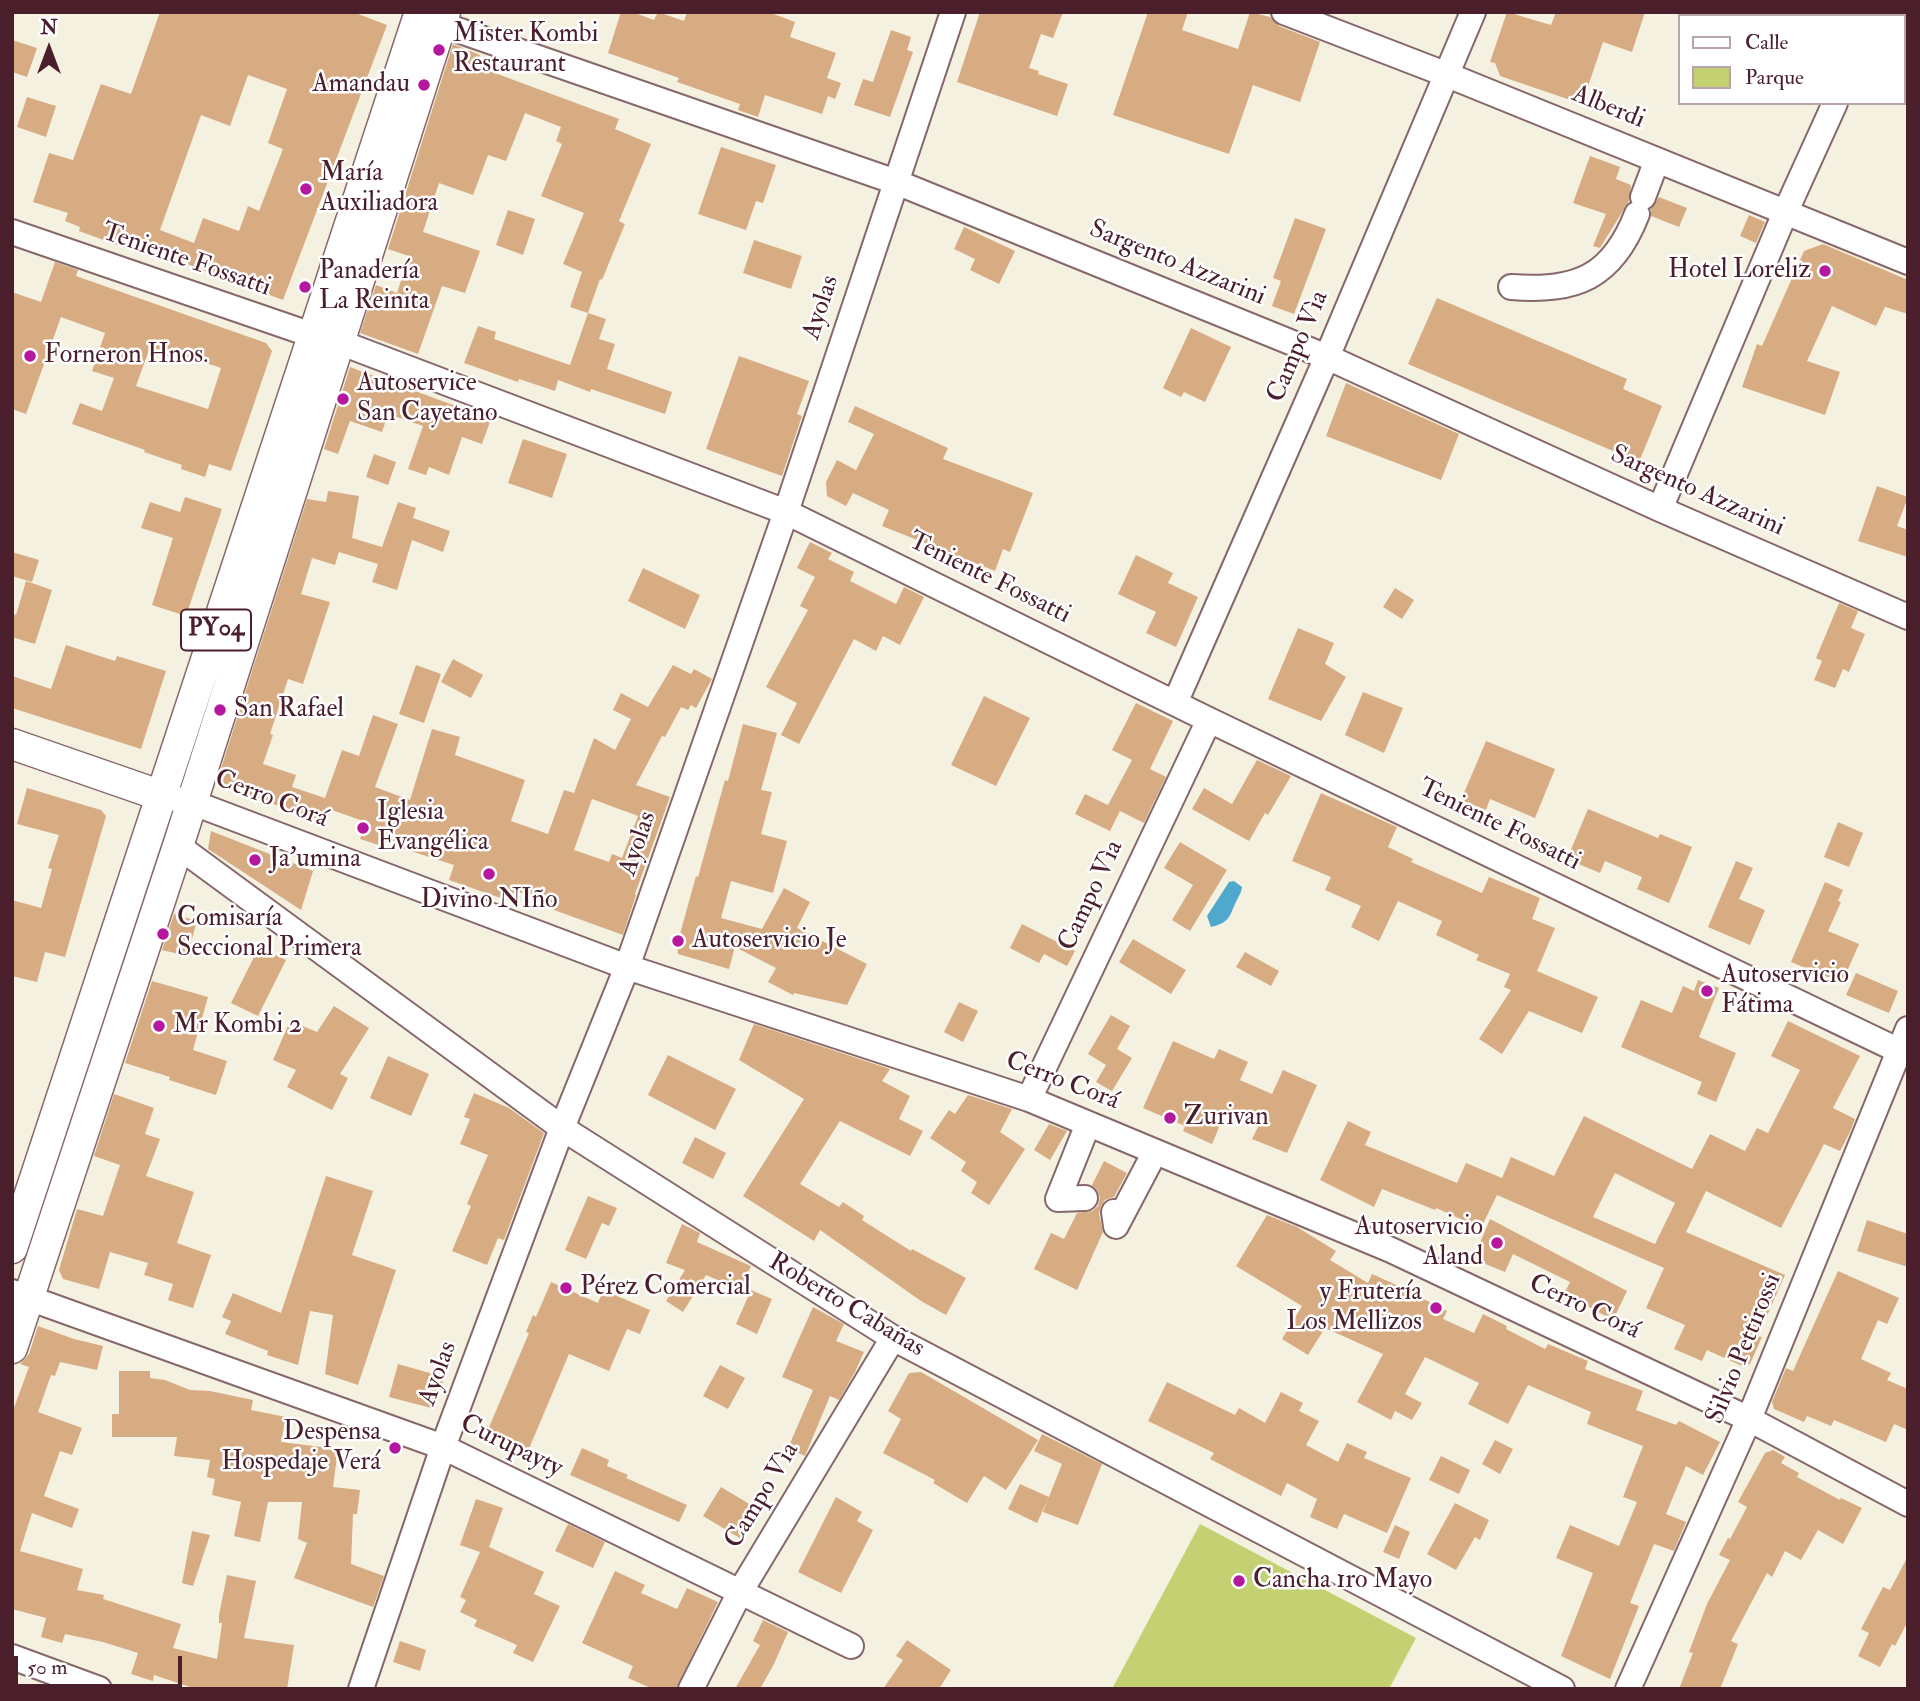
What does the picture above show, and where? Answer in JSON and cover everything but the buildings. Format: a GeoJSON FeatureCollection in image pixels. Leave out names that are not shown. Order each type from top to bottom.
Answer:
{"type":"FeatureCollection","features":[{"type":"Feature","properties":{"kind":"main road","name":"PY04"},"geometry":{"type":"LineString","coordinates":[[12,1348],[20,1295],[178,846],[326,339],[426,15]]}},
{"type":"Feature","properties":{"kind":"main road","name":"PY04"},"geometry":{"type":"LineString","coordinates":[[12,1248],[162,796],[326,339]]}},
{"type":"Feature","properties":{"kind":"main road"},"geometry":{"type":"LineString","coordinates":[[12,744],[162,796]]}},
{"type":"Feature","properties":{"kind":"street","name":"Ayolas"},"geometry":{"type":"LineString","coordinates":[[361,1689],[443,1447],[562,1128],[627,967],[786,512],[953,12]]}},
{"type":"Feature","properties":{"kind":"street","name":"Alberdi"},"geometry":{"type":"LineString","coordinates":[[1284,12],[1445,74],[1908,262]]}},
{"type":"Feature","properties":{"kind":"street","name":"Campo Vìa"},"geometry":{"type":"LineString","coordinates":[[1175,703],[1327,357],[1473,12]]}},
{"type":"Feature","properties":{"kind":"street","name":"Sargento Azzarini"},"geometry":{"type":"LineString","coordinates":[[426,15],[896,182],[1327,357],[1660,509],[1908,617]]}},
{"type":"Feature","properties":{"kind":"street"},"geometry":{"type":"LineString","coordinates":[[1660,509],[1785,213],[1834,105]]}},
{"type":"Feature","properties":{"kind":"street"},"geometry":{"type":"LineString","coordinates":[[1511,287],[1541,290],[1581,282],[1610,261],[1630,232],[1657,160]]}},
{"type":"Feature","properties":{"kind":"street","name":"Teniente Fossatti"},"geometry":{"type":"LineString","coordinates":[[12,232],[326,339],[786,512],[1209,720],[1905,1045]]}},
{"type":"Feature","properties":{"kind":"street","name":"Campo Vìa"},"geometry":{"type":"LineString","coordinates":[[1029,1099],[1209,720]]}},
{"type":"Feature","properties":{"kind":"street","name":"Cerro Corá"},"geometry":{"type":"LineString","coordinates":[[162,796],[191,802],[627,967],[1029,1099],[1391,1250],[1749,1419],[1908,1504]]}},
{"type":"Feature","properties":{"kind":"street","name":"Roberto Cabañas"},"geometry":{"type":"LineString","coordinates":[[178,846],[562,1128],[893,1338],[1562,1689]]}},
{"type":"Feature","properties":{"kind":"street","name":"Silvio Pettirossi"},"geometry":{"type":"LineString","coordinates":[[1628,1689],[1749,1419],[1905,1045]]}},
{"type":"Feature","properties":{"kind":"street"},"geometry":{"type":"LineString","coordinates":[[1085,1198],[1058,1199],[1088,1124]]}},
{"type":"Feature","properties":{"kind":"street"},"geometry":{"type":"LineString","coordinates":[[1114,1212],[1116,1226],[1155,1152]]}},
{"type":"Feature","properties":{"kind":"street","name":"Curupayty"},"geometry":{"type":"LineString","coordinates":[[20,1295],[443,1447],[851,1646]]}},
{"type":"Feature","properties":{"kind":"street","name":"Campo Vìa"},"geometry":{"type":"LineString","coordinates":[[691,1689],[740,1592],[893,1338]]}},
{"type":"Feature","properties":{"kind":"street"},"geometry":{"type":"LineString","coordinates":[[12,1657],[99,1689]]}},
{"type":"Feature","properties":{"kind":"green space","name":"Cancha 1ro Mayo"},"geometry":{"type":"Polygon","coordinates":[[[1200,1524],[1416,1638],[1389,1689],[1112,1689],[1200,1524]]]}},
{"type":"Feature","properties":{"kind":"water"},"geometry":{"type":"Polygon","coordinates":[[[1234,881],[1242,887],[1231,913],[1224,922],[1211,927],[1207,916],[1229,882],[1234,881]]]}},
{"type":"Feature","properties":{"kind":"place","name":"Mister Kombi Restaurant"},"geometry":{"type":"Point","coordinates":[439,50]}},
{"type":"Feature","properties":{"kind":"place","name":"Amandau"},"geometry":{"type":"Point","coordinates":[424,85]}},
{"type":"Feature","properties":{"kind":"place","name":"María Auxiliadora"},"geometry":{"type":"Point","coordinates":[306,189]}},
{"type":"Feature","properties":{"kind":"place","name":"Hotel Loreliz"},"geometry":{"type":"Point","coordinates":[1825,271]}},
{"type":"Feature","properties":{"kind":"place","name":"Panadería La Reinita"},"geometry":{"type":"Point","coordinates":[305,287]}},
{"type":"Feature","properties":{"kind":"place","name":"Forneron Hnos."},"geometry":{"type":"Point","coordinates":[30,356]}},
{"type":"Feature","properties":{"kind":"place","name":"Autoservice San Cayetano"},"geometry":{"type":"Point","coordinates":[343,399]}},
{"type":"Feature","properties":{"kind":"place","name":"San Rafael"},"geometry":{"type":"Point","coordinates":[220,710]}},
{"type":"Feature","properties":{"kind":"place","name":"Iglesia Evangélica"},"geometry":{"type":"Point","coordinates":[363,828]}},
{"type":"Feature","properties":{"kind":"place","name":"Ja'umina"},"geometry":{"type":"Point","coordinates":[255,860]}},
{"type":"Feature","properties":{"kind":"place","name":"Divino NIño"},"geometry":{"type":"Point","coordinates":[489,874]}},
{"type":"Feature","properties":{"kind":"place","name":"Comisaría Seccional Primera"},"geometry":{"type":"Point","coordinates":[163,934]}},
{"type":"Feature","properties":{"kind":"place","name":"Autoservicio Je"},"geometry":{"type":"Point","coordinates":[678,941]}},
{"type":"Feature","properties":{"kind":"place","name":"Autoservicio Fátima"},"geometry":{"type":"Point","coordinates":[1707,991]}},
{"type":"Feature","properties":{"kind":"place","name":"Mr Kombi 2"},"geometry":{"type":"Point","coordinates":[159,1026]}},
{"type":"Feature","properties":{"kind":"place","name":"Zurivan"},"geometry":{"type":"Point","coordinates":[1170,1118]}},
{"type":"Feature","properties":{"kind":"place","name":"Autoservicio Aland"},"geometry":{"type":"Point","coordinates":[1497,1243]}},
{"type":"Feature","properties":{"kind":"place","name":"Pérez Comercial"},"geometry":{"type":"Point","coordinates":[566,1288]}},
{"type":"Feature","properties":{"kind":"place","name":"y Frutería Los Mellizos"},"geometry":{"type":"Point","coordinates":[1436,1308]}},
{"type":"Feature","properties":{"kind":"place","name":"Despensa Hospedaje Verá"},"geometry":{"type":"Point","coordinates":[395,1448]}},
{"type":"Feature","properties":{"kind":"place","name":"Cancha 1ro Mayo"},"geometry":{"type":"Point","coordinates":[1239,1581]}}]}
